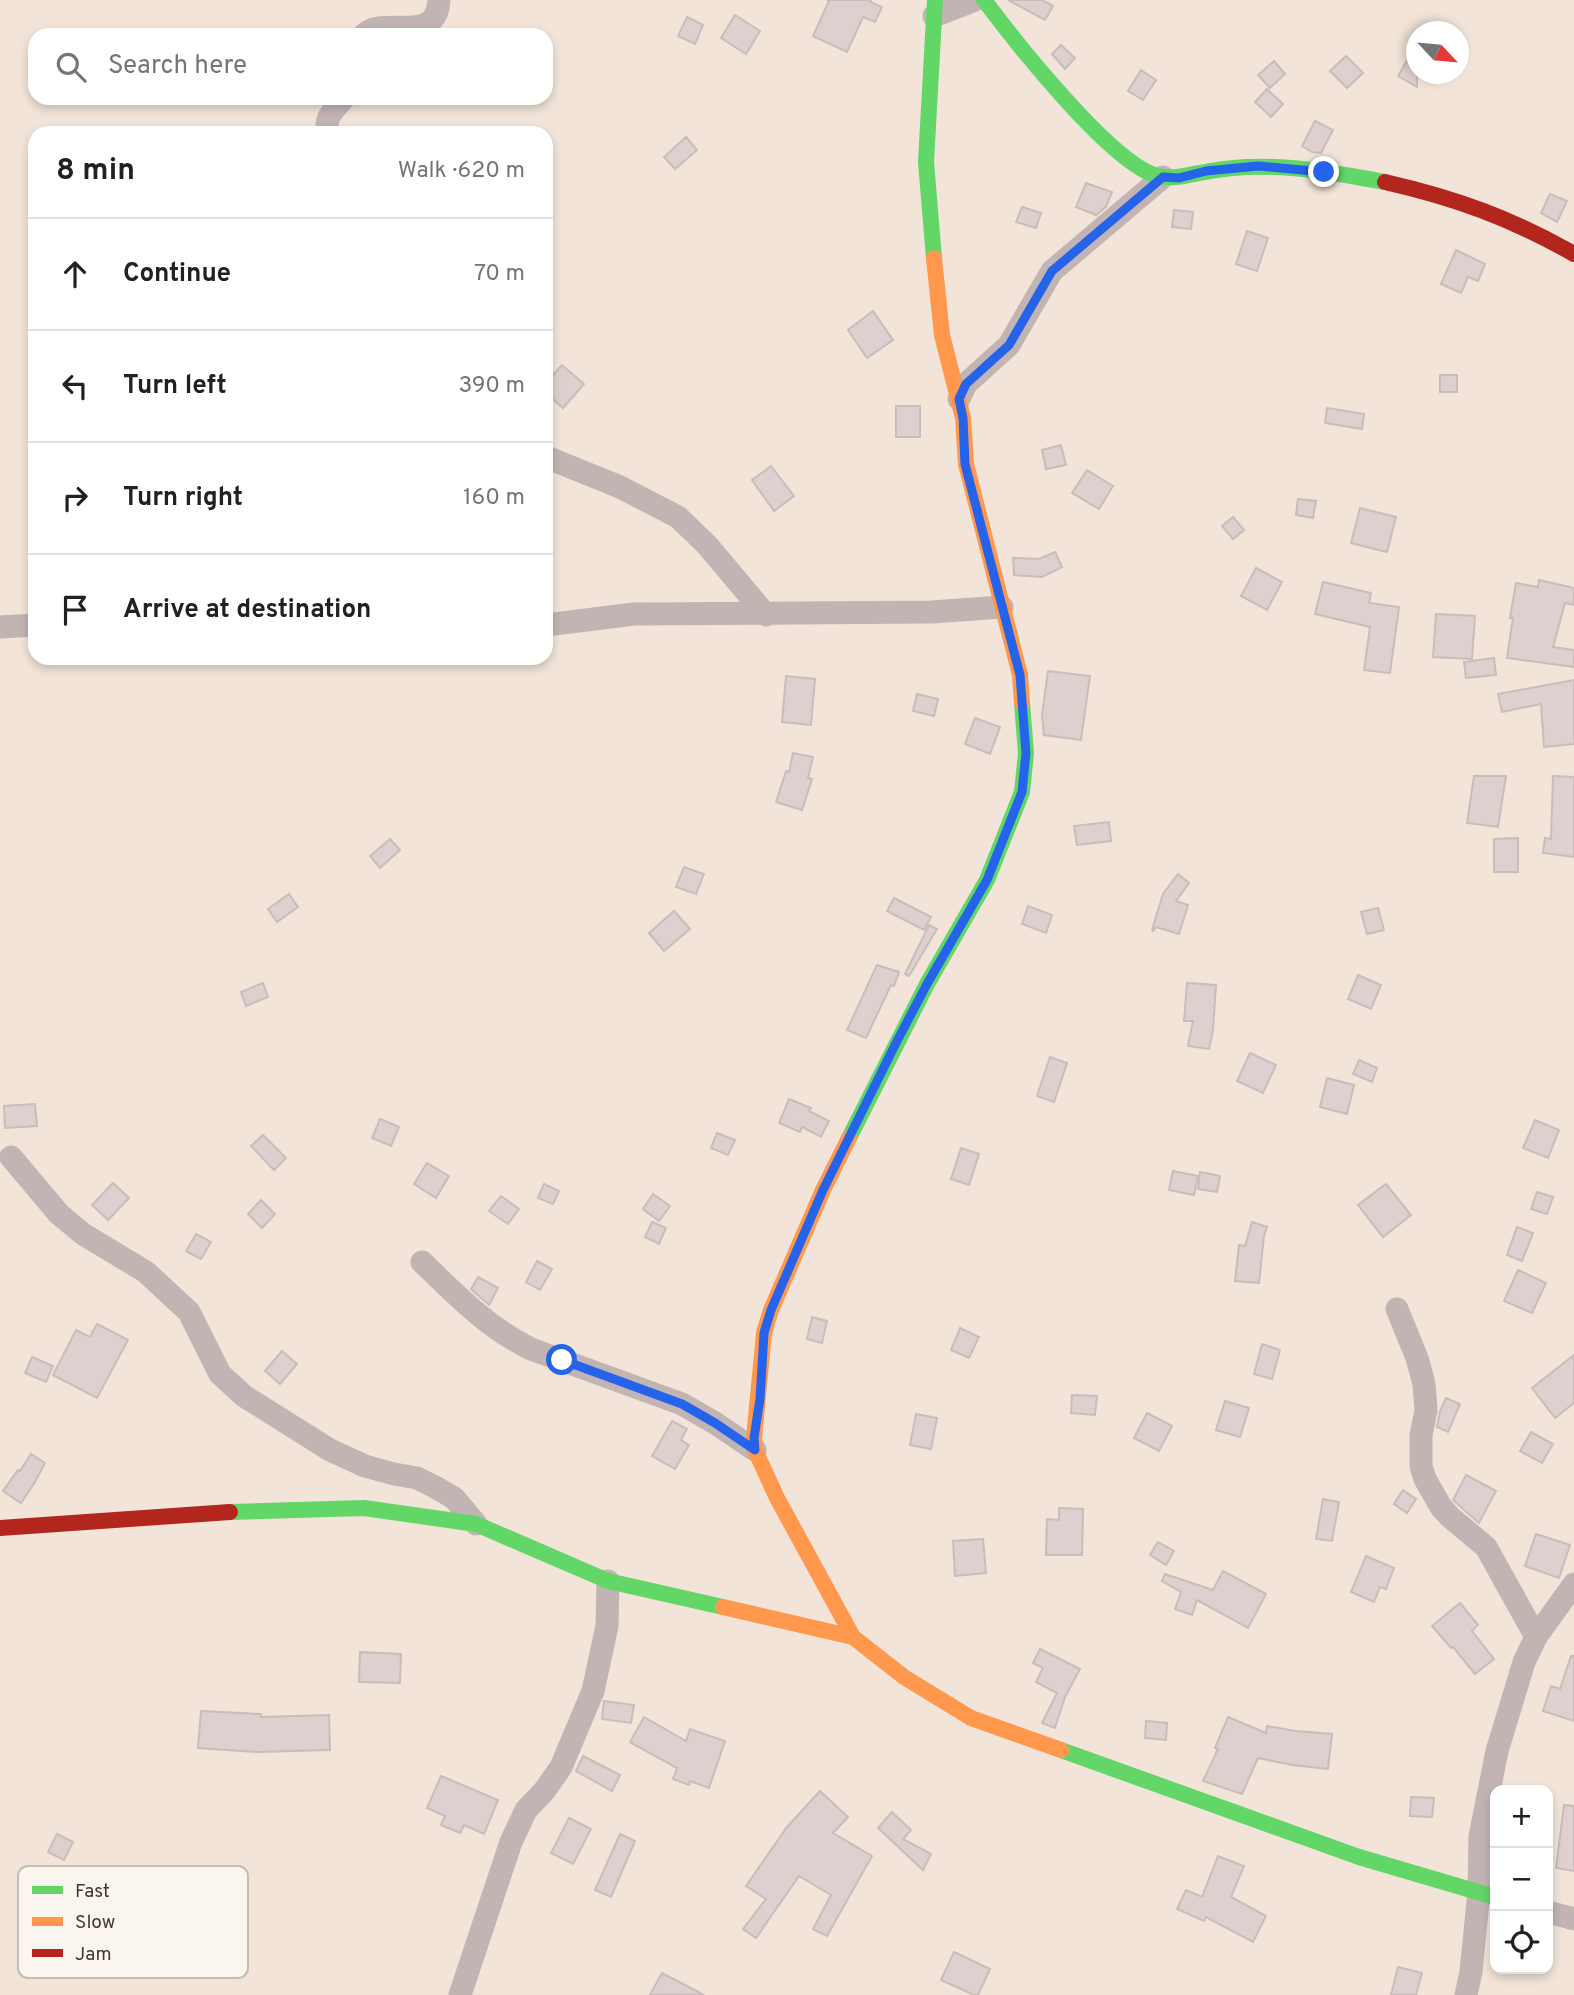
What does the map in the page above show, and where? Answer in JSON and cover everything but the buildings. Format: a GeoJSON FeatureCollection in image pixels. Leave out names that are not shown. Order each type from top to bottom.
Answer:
{"type":"FeatureCollection","features":[{"type":"Feature","properties":{"kind":"street"},"geometry":{"type":"LineString","coordinates":[[374,28],[418,27],[432,20],[438,11],[439,0]]}},
{"type":"Feature","properties":{"kind":"street"},"geometry":{"type":"LineString","coordinates":[[853,1637],[796,1533],[755,1450],[754,1438],[760,1399],[764,1333],[771,1310],[823,1190],[896,1043],[987,880],[1022,792],[1026,753],[1020,675],[965,464],[963,418],[943,335],[936,287],[926,162],[934,8],[975,0]]}},
{"type":"Feature","properties":{"kind":"street"},"geometry":{"type":"LineString","coordinates":[[984,0],[1051,83],[1110,144],[1148,173],[1179,178],[1206,171],[1258,166],[1324,172],[1402,185],[1470,205],[1527,226],[1574,254]]}},
{"type":"Feature","properties":{"kind":"street"},"geometry":{"type":"LineString","coordinates":[[326,126],[327,119],[338,105]]}},
{"type":"Feature","properties":{"kind":"street"},"geometry":{"type":"LineString","coordinates":[[959,399],[966,384],[1009,345],[1052,271],[1163,177]]}},
{"type":"Feature","properties":{"kind":"street"},"geometry":{"type":"LineString","coordinates":[[553,460],[620,487],[678,517],[707,545],[766,615]]}},
{"type":"Feature","properties":{"kind":"street"},"geometry":{"type":"LineString","coordinates":[[553,624],[634,614],[932,612],[1002,607]]}},
{"type":"Feature","properties":{"kind":"street"},"geometry":{"type":"LineString","coordinates":[[0,627],[28,625]]}},
{"type":"Feature","properties":{"kind":"street"},"geometry":{"type":"LineString","coordinates":[[11,1157],[59,1214],[83,1234],[146,1272],[189,1312],[219,1374],[244,1396],[330,1450],[365,1466],[417,1478],[435,1487],[454,1498],[476,1524]]}},
{"type":"Feature","properties":{"kind":"street"},"geometry":{"type":"LineString","coordinates":[[422,1262],[468,1306],[510,1339],[682,1404],[755,1450]]}},
{"type":"Feature","properties":{"kind":"street"},"geometry":{"type":"LineString","coordinates":[[1397,1309],[1417,1358],[1424,1384],[1426,1410],[1420,1458],[1425,1479],[1450,1517],[1486,1547],[1536,1637]]}},
{"type":"Feature","properties":{"kind":"street"},"geometry":{"type":"LineString","coordinates":[[0,1528],[251,1510],[364,1508],[476,1524],[608,1581],[853,1637],[904,1677],[971,1718],[1359,1857],[1487,1894]]}},
{"type":"Feature","properties":{"kind":"street"},"geometry":{"type":"LineString","coordinates":[[460,1995],[511,1842],[526,1810],[545,1790],[561,1767],[593,1691],[607,1626],[608,1581]]}},
{"type":"Feature","properties":{"kind":"street"},"geometry":{"type":"LineString","coordinates":[[1466,1995],[1487,1894],[1480,1836],[1497,1751],[1524,1662],[1536,1637],[1574,1584]]}},
{"type":"Feature","properties":{"kind":"street"},"geometry":{"type":"LineString","coordinates":[[1553,1913],[1574,1919]]}},
{"type":"Feature","properties":{"kind":"traffic: fast"},"geometry":{"type":"LineString","coordinates":[[934,258],[926,162],[935,0]]}},
{"type":"Feature","properties":{"kind":"traffic: fast"},"geometry":{"type":"LineString","coordinates":[[984,0],[1017,43],[1091,126],[1139,167],[1158,176],[1176,177],[1248,167],[1282,167],[1385,182]]}},
{"type":"Feature","properties":{"kind":"traffic: fast"},"geometry":{"type":"LineString","coordinates":[[849,1138],[927,984],[987,880],[1022,792],[1026,753],[1022,703]]}},
{"type":"Feature","properties":{"kind":"traffic: fast"},"geometry":{"type":"LineString","coordinates":[[230,1512],[364,1508],[476,1524],[608,1581],[723,1607]]}},
{"type":"Feature","properties":{"kind":"traffic: fast"},"geometry":{"type":"LineString","coordinates":[[1061,1750],[1359,1857],[1490,1896]]}},
{"type":"Feature","properties":{"kind":"traffic: slow"},"geometry":{"type":"LineString","coordinates":[[934,258],[942,335],[963,418],[966,464],[1020,675],[1022,703]]}},
{"type":"Feature","properties":{"kind":"traffic: slow"},"geometry":{"type":"LineString","coordinates":[[849,1138],[823,1190],[771,1310],[764,1333],[754,1438],[755,1450],[777,1498],[853,1637]]}},
{"type":"Feature","properties":{"kind":"traffic: slow"},"geometry":{"type":"LineString","coordinates":[[723,1607],[853,1637],[904,1677],[971,1718],[1061,1750]]}},
{"type":"Feature","properties":{"kind":"traffic: jam"},"geometry":{"type":"LineString","coordinates":[[1385,182],[1482,210],[1574,254]]}},
{"type":"Feature","properties":{"kind":"traffic: jam"},"geometry":{"type":"LineString","coordinates":[[0,1528],[230,1512]]}},
{"type":"Feature","properties":{"kind":"route"},"geometry":{"type":"LineString","coordinates":[[562,1360],[682,1404],[755,1450],[764,1333],[771,1310],[823,1190],[896,1043],[987,880],[1022,792],[1026,753],[1020,675],[965,464],[963,418],[959,399],[966,384],[1009,345],[1052,271],[1163,177],[1179,178],[1206,171],[1258,166],[1324,172]]}}]}
